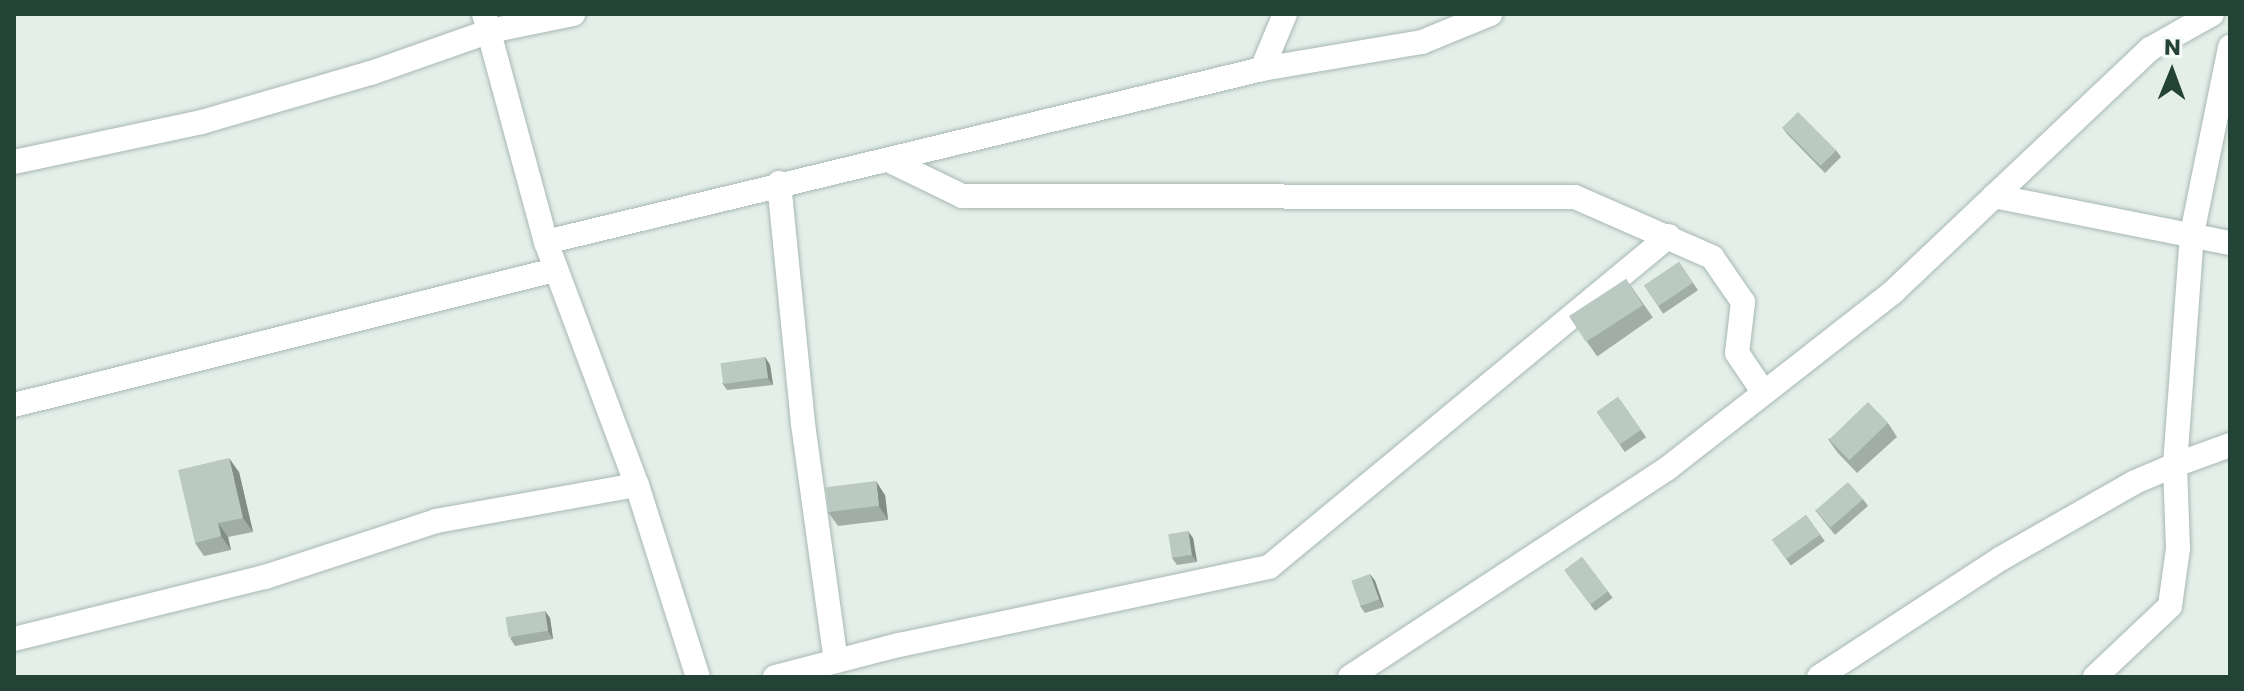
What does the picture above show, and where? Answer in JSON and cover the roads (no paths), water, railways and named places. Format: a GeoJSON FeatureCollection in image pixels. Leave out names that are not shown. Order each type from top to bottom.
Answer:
{"type":"FeatureCollection","features":[{"type":"Feature","properties":{"kind":"street"},"geometry":{"type":"LineString","coordinates":[[14,162],[202,122],[371,73],[487,22],[573,14]]}},
{"type":"Feature","properties":{"kind":"street"},"geometry":{"type":"LineString","coordinates":[[1262,69],[1285,14]]}},
{"type":"Feature","properties":{"kind":"street"},"geometry":{"type":"LineString","coordinates":[[546,242],[779,183],[888,160],[1262,69],[1422,42],[1490,14]]}},
{"type":"Feature","properties":{"kind":"street"},"geometry":{"type":"LineString","coordinates":[[1350,677],[1668,468],[1893,292],[2150,49],[2212,14]]}},
{"type":"Feature","properties":{"kind":"street"},"geometry":{"type":"LineString","coordinates":[[487,22],[555,270],[637,485],[698,677]]}},
{"type":"Feature","properties":{"kind":"street"},"geometry":{"type":"LineString","coordinates":[[2095,677],[2170,606],[2178,548],[2175,465],[2192,234],[2230,47]]}},
{"type":"Feature","properties":{"kind":"street"},"geometry":{"type":"LineString","coordinates":[[888,160],[962,196],[1575,197],[1712,257],[1743,302],[1737,353],[1764,393]]}},
{"type":"Feature","properties":{"kind":"street"},"geometry":{"type":"LineString","coordinates":[[779,183],[803,424],[836,661]]}},
{"type":"Feature","properties":{"kind":"street"},"geometry":{"type":"LineString","coordinates":[[1994,196],[2230,243]]}},
{"type":"Feature","properties":{"kind":"street"},"geometry":{"type":"LineString","coordinates":[[775,677],[1269,567],[1669,236]]}},
{"type":"Feature","properties":{"kind":"street"},"geometry":{"type":"LineString","coordinates":[[14,405],[555,270]]}},
{"type":"Feature","properties":{"kind":"street"},"geometry":{"type":"LineString","coordinates":[[1819,677],[2000,559],[2135,482],[2230,445]]}},
{"type":"Feature","properties":{"kind":"street"},"geometry":{"type":"LineString","coordinates":[[14,639],[265,577],[436,521],[637,485]]}}]}
